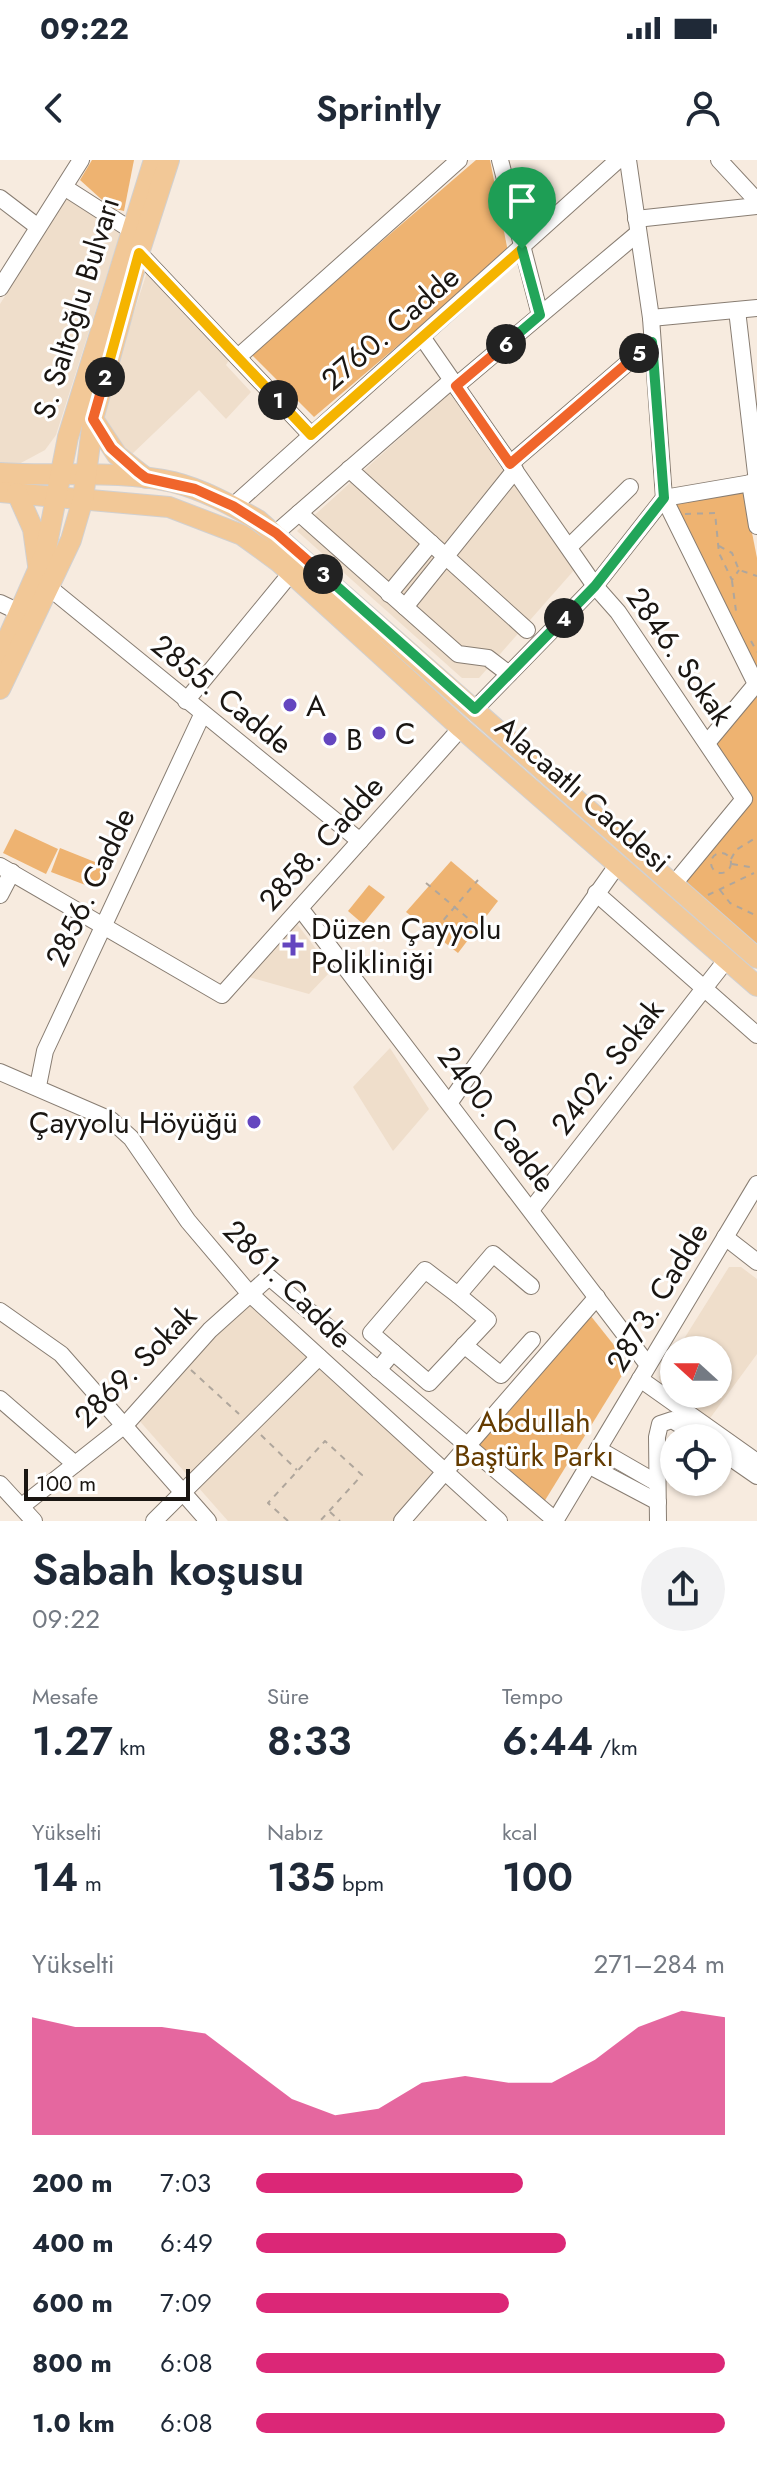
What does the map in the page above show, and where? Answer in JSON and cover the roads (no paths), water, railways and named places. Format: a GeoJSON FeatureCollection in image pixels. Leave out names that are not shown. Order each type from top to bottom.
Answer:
{"type":"FeatureCollection","features":[{"type":"Feature","properties":{"kind":"main road","name":"S. Saltoğlu Bulvarı"},"geometry":{"type":"LineString","coordinates":[[45,580],[68,437],[154,160]]}},
{"type":"Feature","properties":{"kind":"main road","name":"S. Saltoğlu Bulvarı"},"geometry":{"type":"LineString","coordinates":[[45,580],[83,499],[93,419],[139,253],[169,160]]}},
{"type":"Feature","properties":{"kind":"main road"},"geometry":{"type":"LineString","coordinates":[[93,419],[117,455],[146,478]]}},
{"type":"Feature","properties":{"kind":"main road","name":"Alacaatlı Caddesi"},"geometry":{"type":"LineString","coordinates":[[0,473],[146,478],[195,489],[233,506],[276,533],[757,958]]}},
{"type":"Feature","properties":{"kind":"main road","name":"Alacaatlı Caddesi"},"geometry":{"type":"LineString","coordinates":[[8,492],[169,507],[198,515],[242,535],[291,573],[461,728],[757,986]]}},
{"type":"Feature","properties":{"kind":"main road"},"geometry":{"type":"LineString","coordinates":[[0,689],[45,580],[33,529],[8,492]]}},
{"type":"Feature","properties":{"kind":"main road"},"geometry":{"type":"LineString","coordinates":[[0,656],[21,613],[45,580]]}},
{"type":"Feature","properties":{"kind":"street"},"geometry":{"type":"LineString","coordinates":[[238,357],[459,160]]}},
{"type":"Feature","properties":{"kind":"street"},"geometry":{"type":"LineString","coordinates":[[500,160],[540,315]]}},
{"type":"Feature","properties":{"kind":"street","name":"2760. Cadde"},"geometry":{"type":"LineString","coordinates":[[233,506],[618,160]]}},
{"type":"Feature","properties":{"kind":"street"},"geometry":{"type":"LineString","coordinates":[[628,160],[651,318],[664,498],[756,684],[707,743]]}},
{"type":"Feature","properties":{"kind":"street"},"geometry":{"type":"LineString","coordinates":[[719,160],[757,204]]}},
{"type":"Feature","properties":{"kind":"street"},"geometry":{"type":"LineString","coordinates":[[3,276],[78,162]]}},
{"type":"Feature","properties":{"kind":"street"},"geometry":{"type":"LineString","coordinates":[[64,187],[131,230]]}},
{"type":"Feature","properties":{"kind":"street"},"geometry":{"type":"LineString","coordinates":[[0,198],[38,227]]}},
{"type":"Feature","properties":{"kind":"street"},"geometry":{"type":"LineString","coordinates":[[276,533],[349,469],[540,315],[637,226],[757,204]]}},
{"type":"Feature","properties":{"kind":"street"},"geometry":{"type":"LineString","coordinates":[[139,253],[311,435]]}},
{"type":"Feature","properties":{"kind":"street"},"geometry":{"type":"LineString","coordinates":[[651,318],[757,308]]}},
{"type":"Feature","properties":{"kind":"street"},"geometry":{"type":"LineString","coordinates":[[737,310],[757,526]]}},
{"type":"Feature","properties":{"kind":"street","name":"2846. Sokak"},"geometry":{"type":"LineString","coordinates":[[422,337],[595,586],[618,612],[744,799],[673,885]]}},
{"type":"Feature","properties":{"kind":"street"},"geometry":{"type":"LineString","coordinates":[[405,607],[512,467],[652,342]]}},
{"type":"Feature","properties":{"kind":"street"},"geometry":{"type":"LineString","coordinates":[[349,469],[527,630]]}},
{"type":"Feature","properties":{"kind":"street"},"geometry":{"type":"LineString","coordinates":[[475,709],[595,586],[664,498],[753,482]]}},
{"type":"Feature","properties":{"kind":"street"},"geometry":{"type":"LineString","coordinates":[[569,547],[630,487]]}},
{"type":"Feature","properties":{"kind":"street"},"geometry":{"type":"LineString","coordinates":[[299,513],[458,654],[488,658],[509,674]]}},
{"type":"Feature","properties":{"kind":"street"},"geometry":{"type":"LineString","coordinates":[[389,594],[431,543]]}},
{"type":"Feature","properties":{"kind":"street"},"geometry":{"type":"LineString","coordinates":[[418,559],[433,572]]}},
{"type":"Feature","properties":{"kind":"street"},"geometry":{"type":"LineString","coordinates":[[186,701],[291,573]]}},
{"type":"Feature","properties":{"kind":"street","name":"2855. Cadde"},"geometry":{"type":"LineString","coordinates":[[45,580],[202,715],[360,841]]}},
{"type":"Feature","properties":{"kind":"street"},"geometry":{"type":"LineString","coordinates":[[0,603],[21,613]]}},
{"type":"Feature","properties":{"kind":"street","name":"2856. Cadde"},"geometry":{"type":"LineString","coordinates":[[38,1086],[45,1051],[202,715]]}},
{"type":"Feature","properties":{"kind":"street","name":"2858. Cadde"},"geometry":{"type":"LineString","coordinates":[[102,926],[222,995],[461,728]]}},
{"type":"Feature","properties":{"kind":"street"},"geometry":{"type":"LineString","coordinates":[[450,1102],[618,864]]}},
{"type":"Feature","properties":{"kind":"street"},"geometry":{"type":"LineString","coordinates":[[0,895],[6,869],[102,926]]}},
{"type":"Feature","properties":{"kind":"street"},"geometry":{"type":"LineString","coordinates":[[596,893],[757,1035]]}},
{"type":"Feature","properties":{"kind":"street","name":"2400. Cadde"},"geometry":{"type":"LineString","coordinates":[[300,908],[597,1297],[644,1372],[757,1462]]}},
{"type":"Feature","properties":{"kind":"street","name":"2402. Sokak"},"geometry":{"type":"LineString","coordinates":[[531,1210],[727,959]]}},
{"type":"Feature","properties":{"kind":"street","name":"2861. Cadde"},"geometry":{"type":"LineString","coordinates":[[0,1072],[111,1120],[131,1138],[188,1221],[249,1293],[499,1521]]}},
{"type":"Feature","properties":{"kind":"street","name":"2873. Cadde"},"geometry":{"type":"LineString","coordinates":[[555,1521],[757,1184]]}},
{"type":"Feature","properties":{"kind":"street"},"geometry":{"type":"LineString","coordinates":[[725,1237],[757,1262]]}},
{"type":"Feature","properties":{"kind":"street"},"geometry":{"type":"LineString","coordinates":[[458,1295],[493,1254],[531,1286]]}},
{"type":"Feature","properties":{"kind":"street"},"geometry":{"type":"LineString","coordinates":[[425,1270],[488,1320],[464,1345],[429,1383],[371,1333],[425,1270]]}},
{"type":"Feature","properties":{"kind":"street","name":"2861. Cadde"},"geometry":{"type":"LineString","coordinates":[[269,1277],[555,1521]]}},
{"type":"Feature","properties":{"kind":"street","name":"2869. Sokak"},"geometry":{"type":"LineString","coordinates":[[22,1506],[126,1424],[210,1330],[269,1277]]}},
{"type":"Feature","properties":{"kind":"street"},"geometry":{"type":"LineString","coordinates":[[402,1521],[597,1297]]}},
{"type":"Feature","properties":{"kind":"street"},"geometry":{"type":"LineString","coordinates":[[0,1311],[52,1346],[126,1424],[208,1521]]}},
{"type":"Feature","properties":{"kind":"street"},"geometry":{"type":"LineString","coordinates":[[464,1345],[501,1375],[532,1340]]}},
{"type":"Feature","properties":{"kind":"street"},"geometry":{"type":"LineString","coordinates":[[378,1370],[393,1352]]}},
{"type":"Feature","properties":{"kind":"street"},"geometry":{"type":"LineString","coordinates":[[154,1521],[319,1357]]}},
{"type":"Feature","properties":{"kind":"street"},"geometry":{"type":"LineString","coordinates":[[0,1399],[75,1464]]}},
{"type":"Feature","properties":{"kind":"street"},"geometry":{"type":"LineString","coordinates":[[658,1521],[660,1424],[672,1420],[679,1424]]}},
{"type":"Feature","properties":{"kind":"street"},"geometry":{"type":"LineString","coordinates":[[598,1449],[657,1483]]}},
{"type":"Feature","properties":{"kind":"street"},"geometry":{"type":"LineString","coordinates":[[732,1459],[757,1476]]}},
{"type":"Feature","properties":{"kind":"street"},"geometry":{"type":"LineString","coordinates":[[588,1465],[658,1502]]}},
{"type":"Feature","properties":{"kind":"street"},"geometry":{"type":"LineString","coordinates":[[0,1484],[34,1521]]}},
{"type":"Feature","properties":{"kind":"place","name":"A"},"geometry":{"type":"Point","coordinates":[290,705]}},
{"type":"Feature","properties":{"kind":"place","name":"C"},"geometry":{"type":"Point","coordinates":[379,733]}},
{"type":"Feature","properties":{"kind":"place","name":"B"},"geometry":{"type":"Point","coordinates":[330,739]}},
{"type":"Feature","properties":{"kind":"place","name":"Düzen Çayyolu Polikliniği"},"geometry":{"type":"Point","coordinates":[293,945]}},
{"type":"Feature","properties":{"kind":"place","name":"Çayyolu Höyüğü"},"geometry":{"type":"Point","coordinates":[254,1122]}},
{"type":"Feature","properties":{"kind":"park label","name":"Abdullah Baştürk Parkı"},"geometry":{"type":"Point","coordinates":[534,1438]}}]}
